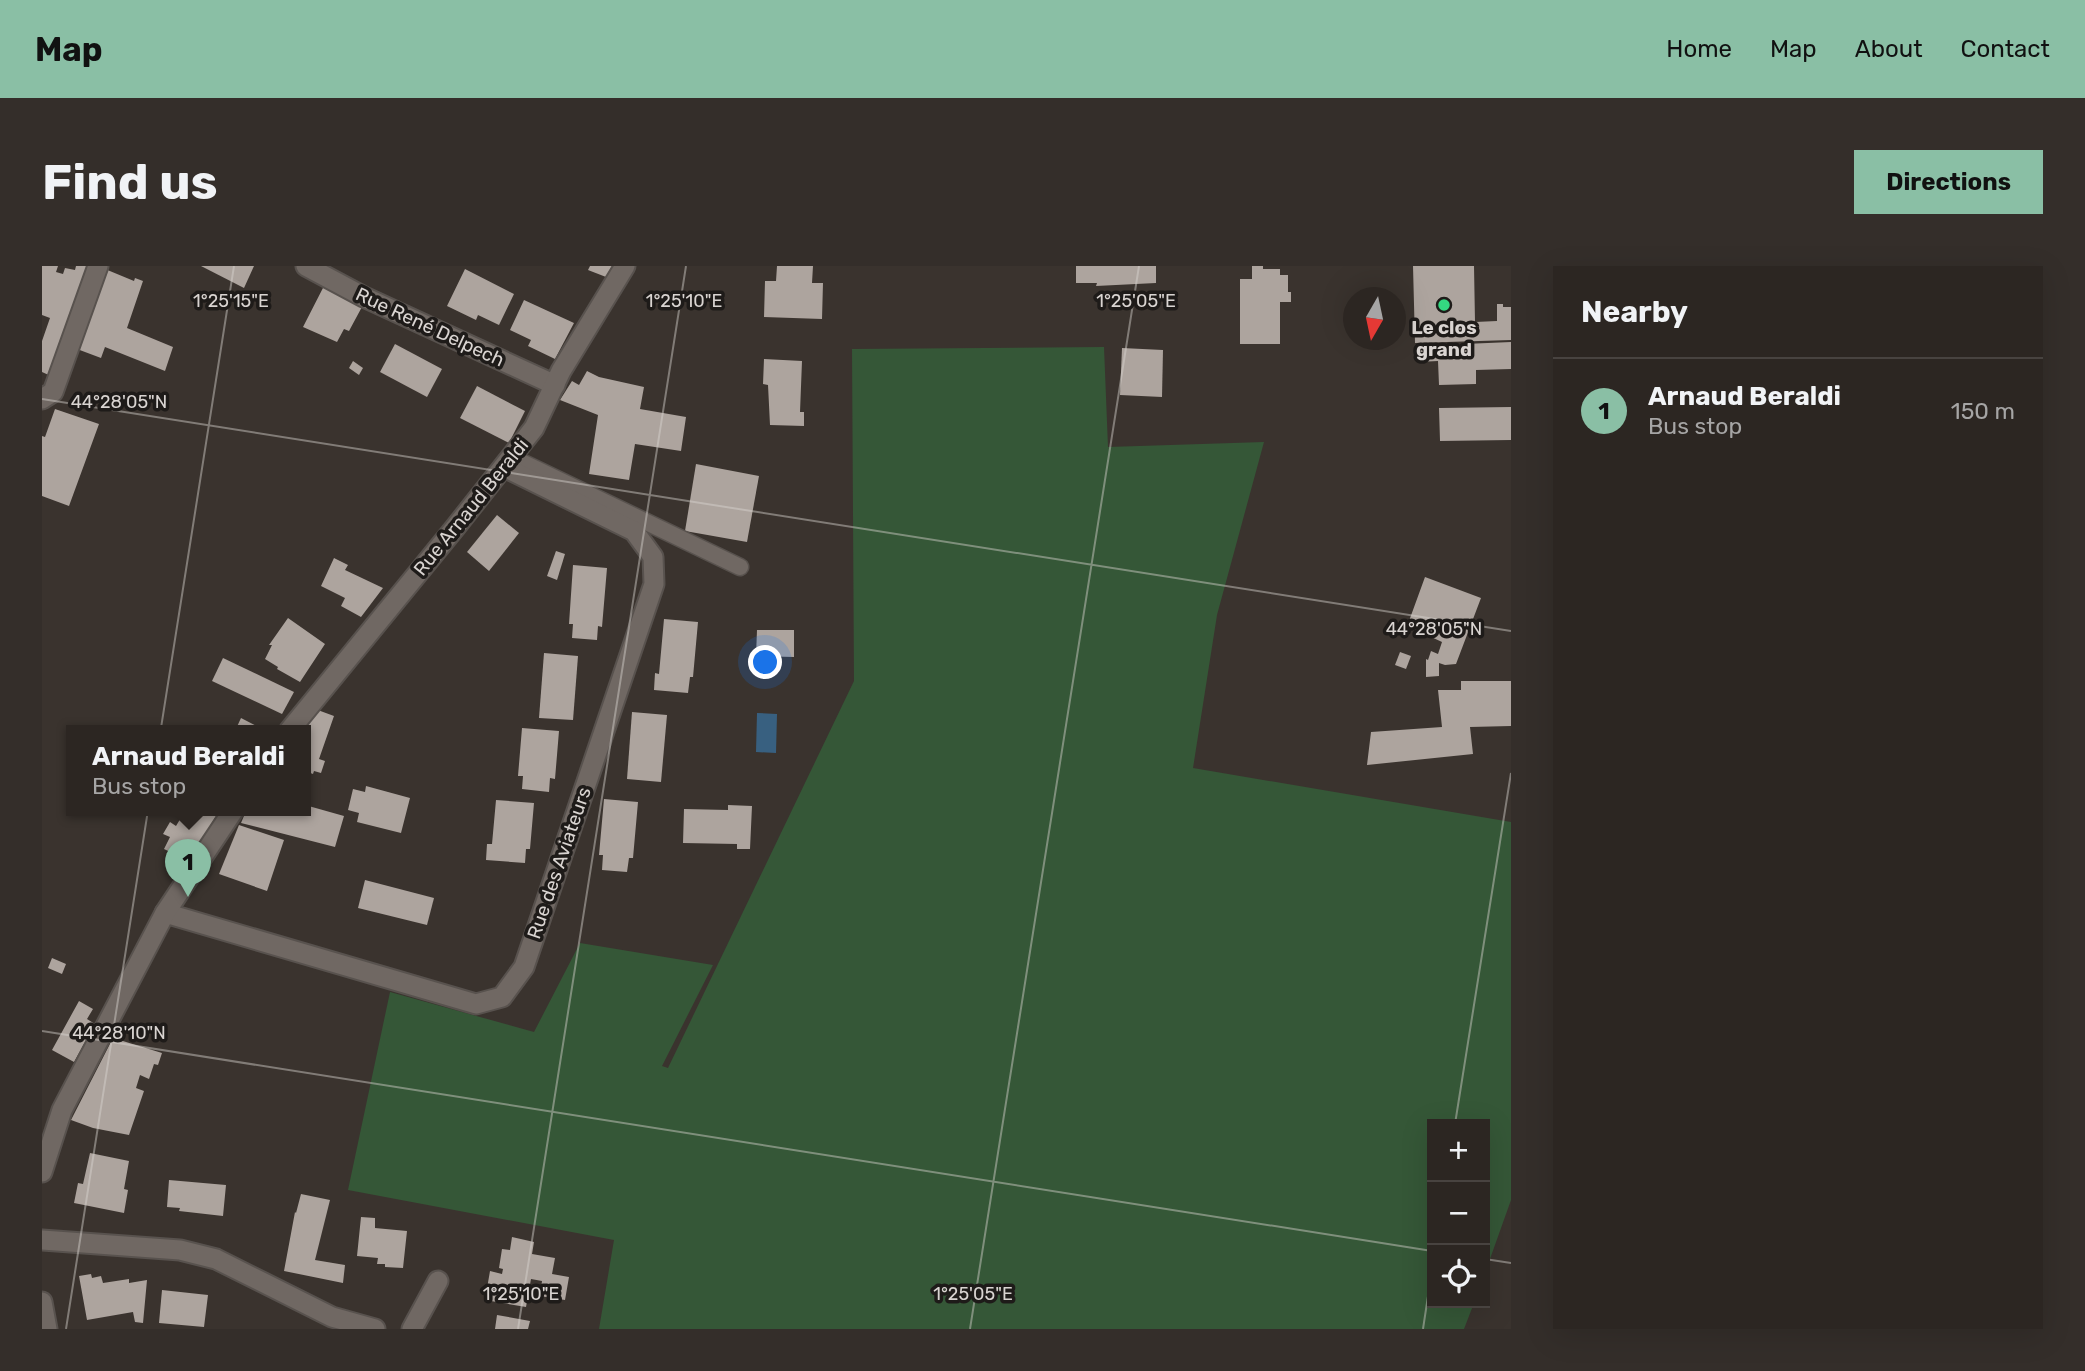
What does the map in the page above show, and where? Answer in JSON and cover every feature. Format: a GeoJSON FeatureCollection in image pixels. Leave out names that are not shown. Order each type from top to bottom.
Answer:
{"type":"FeatureCollection","features":[{"type":"Feature","properties":{"kind":"street"},"geometry":{"type":"LineString","coordinates":[[42,399],[53,392],[98,266]]}},
{"type":"Feature","properties":{"kind":"street","name":"Rue René Delpech"},"geometry":{"type":"LineString","coordinates":[[306,266],[364,297],[555,385]]}},
{"type":"Feature","properties":{"kind":"street","name":"Rue Arnaud Beraldi"},"geometry":{"type":"LineString","coordinates":[[294,725],[534,428],[561,371],[625,266]]}},
{"type":"Feature","properties":{"kind":"street","name":"Rue des Aviateurs"},"geometry":{"type":"LineString","coordinates":[[165,913],[476,1004],[502,997],[524,967],[654,584],[653,557],[634,531],[508,462]]}},
{"type":"Feature","properties":{"kind":"street"},"geometry":{"type":"LineString","coordinates":[[42,1172],[62,1110],[165,913],[230,816]]}},
{"type":"Feature","properties":{"kind":"street"},"geometry":{"type":"LineString","coordinates":[[42,1240],[180,1250],[216,1259],[332,1317],[375,1329]]}},
{"type":"Feature","properties":{"kind":"street"},"geometry":{"type":"LineString","coordinates":[[412,1329],[438,1281]]}},
{"type":"Feature","properties":{"kind":"street"},"geometry":{"type":"LineString","coordinates":[[42,1301],[47,1329]]}},
{"type":"Feature","properties":{"kind":"lane"},"geometry":{"type":"LineString","coordinates":[[508,462],[740,567]]}},
{"type":"Feature","properties":{"kind":"green space"},"geometry":{"type":"Polygon","coordinates":[[[1104,347],[1108,447],[1264,442],[1217,615],[1193,768],[1511,822],[1511,1200],[1490,1259],[1490,1119],[1427,1119],[1427,1308],[1472,1308],[1464,1329],[599,1329],[614,1240],[348,1190],[390,992],[534,1032],[580,943],[713,965],[662,1066],[668,1068],[854,681],[852,349],[1104,347]]]}},
{"type":"Feature","properties":{"kind":"water"},"geometry":{"type":"Polygon","coordinates":[[[757,713],[777,714],[776,753],[756,752],[757,713]]]}},
{"type":"Feature","properties":{"kind":"building"},"geometry":{"type":"Polygon","coordinates":[[[42,266],[58,266],[56,272],[63,274],[65,268],[75,270],[76,266],[93,266],[53,377],[42,372],[42,341],[50,318],[42,315],[42,266]]]}},
{"type":"Feature","properties":{"kind":"building"},"geometry":{"type":"Polygon","coordinates":[[[201,266],[254,266],[244,288],[201,266]]]}},
{"type":"Feature","properties":{"kind":"building"},"geometry":{"type":"Polygon","coordinates":[[[590,266],[612,266],[606,277],[588,270],[590,266]]]}},
{"type":"Feature","properties":{"kind":"building"},"geometry":{"type":"Polygon","coordinates":[[[777,266],[813,266],[812,283],[823,283],[822,319],[764,317],[765,281],[776,281],[777,266]]]}},
{"type":"Feature","properties":{"kind":"building"},"geometry":{"type":"Polygon","coordinates":[[[1076,266],[1156,266],[1156,283],[1096,286],[1097,283],[1076,283],[1076,266]]]}},
{"type":"Feature","properties":{"kind":"building"},"geometry":{"type":"Polygon","coordinates":[[[1252,266],[1280,269],[1280,275],[1288,275],[1291,302],[1280,302],[1280,344],[1240,344],[1240,279],[1252,279],[1252,266]]]}},
{"type":"Feature","properties":{"kind":"building","name":"Le clos grand"},"geometry":{"type":"Polygon","coordinates":[[[1413,266],[1474,266],[1475,322],[1497,321],[1497,304],[1511,307],[1511,340],[1415,343],[1413,266]]]}},
{"type":"Feature","properties":{"kind":"building"},"geometry":{"type":"Polygon","coordinates":[[[105,269],[134,281],[135,278],[143,281],[127,328],[173,347],[165,371],[105,347],[101,358],[77,349],[105,269]]]}},
{"type":"Feature","properties":{"kind":"building"},"geometry":{"type":"Polygon","coordinates":[[[465,269],[514,294],[499,325],[478,315],[476,320],[447,306],[465,269]]]}},
{"type":"Feature","properties":{"kind":"building"},"geometry":{"type":"Polygon","coordinates":[[[325,284],[363,305],[349,331],[344,329],[337,342],[303,327],[325,284]]]}},
{"type":"Feature","properties":{"kind":"building"},"geometry":{"type":"Polygon","coordinates":[[[524,300],[574,323],[555,359],[528,346],[531,340],[510,330],[524,300]]]}},
{"type":"Feature","properties":{"kind":"building"},"geometry":{"type":"Polygon","coordinates":[[[1511,342],[1511,369],[1476,370],[1476,384],[1439,385],[1438,361],[1418,362],[1418,346],[1511,342]]]}},
{"type":"Feature","properties":{"kind":"building"},"geometry":{"type":"Polygon","coordinates":[[[395,344],[442,369],[427,397],[380,372],[395,344]]]}},
{"type":"Feature","properties":{"kind":"building"},"geometry":{"type":"Polygon","coordinates":[[[1122,348],[1163,350],[1162,397],[1120,395],[1122,348]]]}},
{"type":"Feature","properties":{"kind":"building"},"geometry":{"type":"Polygon","coordinates":[[[764,359],[802,361],[800,412],[804,412],[804,426],[770,425],[768,385],[763,384],[764,359]]]}},
{"type":"Feature","properties":{"kind":"building"},"geometry":{"type":"Polygon","coordinates":[[[353,361],[363,368],[359,375],[349,368],[353,361]]]}},
{"type":"Feature","properties":{"kind":"building"},"geometry":{"type":"Polygon","coordinates":[[[587,371],[599,377],[644,387],[640,409],[686,417],[681,451],[635,444],[629,480],[589,474],[598,415],[560,400],[572,381],[579,385],[587,371]]]}},
{"type":"Feature","properties":{"kind":"building"},"geometry":{"type":"Polygon","coordinates":[[[477,386],[525,411],[509,443],[460,418],[477,386]]]}},
{"type":"Feature","properties":{"kind":"building"},"geometry":{"type":"Polygon","coordinates":[[[1511,407],[1511,440],[1440,441],[1439,408],[1511,407]]]}},
{"type":"Feature","properties":{"kind":"building"},"geometry":{"type":"Polygon","coordinates":[[[55,409],[99,424],[69,506],[42,496],[42,436],[45,437],[55,409]]]}},
{"type":"Feature","properties":{"kind":"building"},"geometry":{"type":"Polygon","coordinates":[[[696,464],[759,476],[747,542],[685,531],[696,464]]]}},
{"type":"Feature","properties":{"kind":"building"},"geometry":{"type":"Polygon","coordinates":[[[497,515],[519,533],[489,571],[467,552],[497,515]]]}},
{"type":"Feature","properties":{"kind":"building"},"geometry":{"type":"Polygon","coordinates":[[[556,551],[565,554],[557,580],[547,576],[556,551]]]}},
{"type":"Feature","properties":{"kind":"building"},"geometry":{"type":"Polygon","coordinates":[[[334,558],[348,565],[345,570],[383,588],[361,617],[341,606],[345,598],[321,586],[334,558]]]}},
{"type":"Feature","properties":{"kind":"building"},"geometry":{"type":"Polygon","coordinates":[[[573,565],[607,568],[602,627],[598,626],[597,640],[572,638],[573,624],[569,624],[573,565]]]}},
{"type":"Feature","properties":{"kind":"building"},"geometry":{"type":"Polygon","coordinates":[[[1425,577],[1481,598],[1456,664],[1439,663],[1439,676],[1426,677],[1426,659],[1428,660],[1431,651],[1438,654],[1442,642],[1414,629],[1416,624],[1409,621],[1425,577]]]}},
{"type":"Feature","properties":{"kind":"building"},"geometry":{"type":"Polygon","coordinates":[[[288,618],[325,644],[300,682],[265,659],[272,645],[269,645],[288,618]]]}},
{"type":"Feature","properties":{"kind":"building"},"geometry":{"type":"Polygon","coordinates":[[[664,619],[698,622],[693,677],[690,677],[688,693],[654,690],[655,673],[659,674],[664,619]]]}},
{"type":"Feature","properties":{"kind":"building"},"geometry":{"type":"Polygon","coordinates":[[[757,630],[794,630],[794,657],[756,656],[757,630]]]}},
{"type":"Feature","properties":{"kind":"building"},"geometry":{"type":"Polygon","coordinates":[[[1400,652],[1411,656],[1406,669],[1395,665],[1400,652]]]}},
{"type":"Feature","properties":{"kind":"building"},"geometry":{"type":"Polygon","coordinates":[[[544,653],[578,656],[573,720],[539,718],[544,653]]]}},
{"type":"Feature","properties":{"kind":"building"},"geometry":{"type":"Polygon","coordinates":[[[223,658],[294,692],[282,714],[212,681],[223,658]]]}},
{"type":"Feature","properties":{"kind":"building"},"geometry":{"type":"Polygon","coordinates":[[[1461,681],[1511,681],[1511,726],[1470,727],[1473,754],[1367,765],[1371,732],[1442,727],[1438,690],[1461,690],[1461,681]]]}},
{"type":"Feature","properties":{"kind":"building"},"geometry":{"type":"Polygon","coordinates":[[[315,709],[334,716],[319,759],[325,761],[321,773],[314,771],[311,773],[311,725],[303,725],[315,709]]]}},
{"type":"Feature","properties":{"kind":"building"},"geometry":{"type":"Polygon","coordinates":[[[632,712],[667,715],[661,782],[627,779],[632,712]]]}},
{"type":"Feature","properties":{"kind":"building"},"geometry":{"type":"Polygon","coordinates":[[[241,718],[254,725],[238,725],[241,718]]]}},
{"type":"Feature","properties":{"kind":"building"},"geometry":{"type":"Polygon","coordinates":[[[522,728],[559,731],[555,779],[550,778],[549,792],[522,789],[523,776],[518,776],[522,728]]]}},
{"type":"Feature","properties":{"kind":"building"},"geometry":{"type":"Polygon","coordinates":[[[366,786],[410,798],[401,833],[357,822],[359,813],[348,810],[353,789],[365,792],[366,786]]]}},
{"type":"Feature","properties":{"kind":"building"},"geometry":{"type":"Polygon","coordinates":[[[604,799],[638,802],[633,858],[629,858],[627,872],[602,870],[603,855],[599,855],[604,799]]]}},
{"type":"Feature","properties":{"kind":"building"},"geometry":{"type":"Polygon","coordinates":[[[496,800],[534,803],[530,849],[526,849],[525,863],[486,860],[487,844],[492,844],[496,800]]]}},
{"type":"Feature","properties":{"kind":"building"},"geometry":{"type":"Polygon","coordinates":[[[728,805],[752,806],[750,849],[737,849],[737,844],[683,843],[684,809],[728,810],[728,805]]]}},
{"type":"Feature","properties":{"kind":"building"},"geometry":{"type":"Polygon","coordinates":[[[311,807],[344,816],[335,847],[241,823],[244,816],[311,816],[311,807]]]}},
{"type":"Feature","properties":{"kind":"building"},"geometry":{"type":"Polygon","coordinates":[[[182,816],[216,816],[189,861],[164,849],[170,837],[163,834],[170,822],[176,826],[182,816]]]}},
{"type":"Feature","properties":{"kind":"building"},"geometry":{"type":"Polygon","coordinates":[[[239,825],[284,840],[267,891],[219,874],[239,825]]]}},
{"type":"Feature","properties":{"kind":"building"},"geometry":{"type":"Polygon","coordinates":[[[365,880],[434,898],[427,925],[358,908],[365,880]]]}},
{"type":"Feature","properties":{"kind":"building"},"geometry":{"type":"Polygon","coordinates":[[[52,958],[66,964],[62,974],[48,968],[52,958]]]}},
{"type":"Feature","properties":{"kind":"building"},"geometry":{"type":"Polygon","coordinates":[[[79,1001],[93,1009],[87,1019],[95,1024],[74,1062],[52,1050],[79,1001]]]}},
{"type":"Feature","properties":{"kind":"building"},"geometry":{"type":"Polygon","coordinates":[[[113,1038],[162,1053],[158,1065],[154,1064],[149,1079],[140,1075],[136,1088],[144,1091],[129,1135],[93,1128],[71,1120],[113,1038]]]}},
{"type":"Feature","properties":{"kind":"building"},"geometry":{"type":"Polygon","coordinates":[[[90,1153],[129,1161],[124,1189],[128,1190],[124,1213],[74,1203],[78,1183],[83,1184],[90,1153]]]}},
{"type":"Feature","properties":{"kind":"building"},"geometry":{"type":"Polygon","coordinates":[[[169,1180],[226,1185],[223,1216],[167,1207],[169,1180]]]}},
{"type":"Feature","properties":{"kind":"building"},"geometry":{"type":"Polygon","coordinates":[[[301,1194],[330,1200],[315,1260],[345,1265],[343,1283],[284,1271],[301,1194]]]}},
{"type":"Feature","properties":{"kind":"building"},"geometry":{"type":"Polygon","coordinates":[[[361,1217],[375,1218],[375,1228],[407,1231],[403,1268],[385,1267],[385,1264],[377,1264],[378,1258],[357,1256],[361,1217]]]}},
{"type":"Feature","properties":{"kind":"building"},"geometry":{"type":"Polygon","coordinates":[[[512,1237],[534,1242],[532,1254],[555,1258],[552,1274],[569,1277],[565,1300],[540,1296],[542,1281],[531,1279],[526,1307],[485,1300],[490,1271],[502,1274],[503,1269],[499,1268],[502,1249],[510,1250],[512,1237]]]}},
{"type":"Feature","properties":{"kind":"building"},"geometry":{"type":"Polygon","coordinates":[[[91,1274],[92,1278],[101,1276],[103,1283],[129,1279],[129,1283],[147,1280],[143,1323],[135,1322],[133,1312],[87,1320],[79,1276],[91,1274]]]}},
{"type":"Feature","properties":{"kind":"building"},"geometry":{"type":"Polygon","coordinates":[[[162,1290],[208,1295],[204,1327],[159,1323],[162,1290]]]}},
{"type":"Feature","properties":{"kind":"building"},"geometry":{"type":"Polygon","coordinates":[[[497,1315],[530,1321],[528,1329],[495,1329],[497,1315]]]}},
{"type":"Feature","properties":{"kind":"place","name":"Le clos grand"},"geometry":{"type":"Point","coordinates":[1444,305]}},
{"type":"Feature","properties":{"kind":"place","name":"Arnaud Beraldi"},"geometry":{"type":"Point","coordinates":[188,897]}}]}
